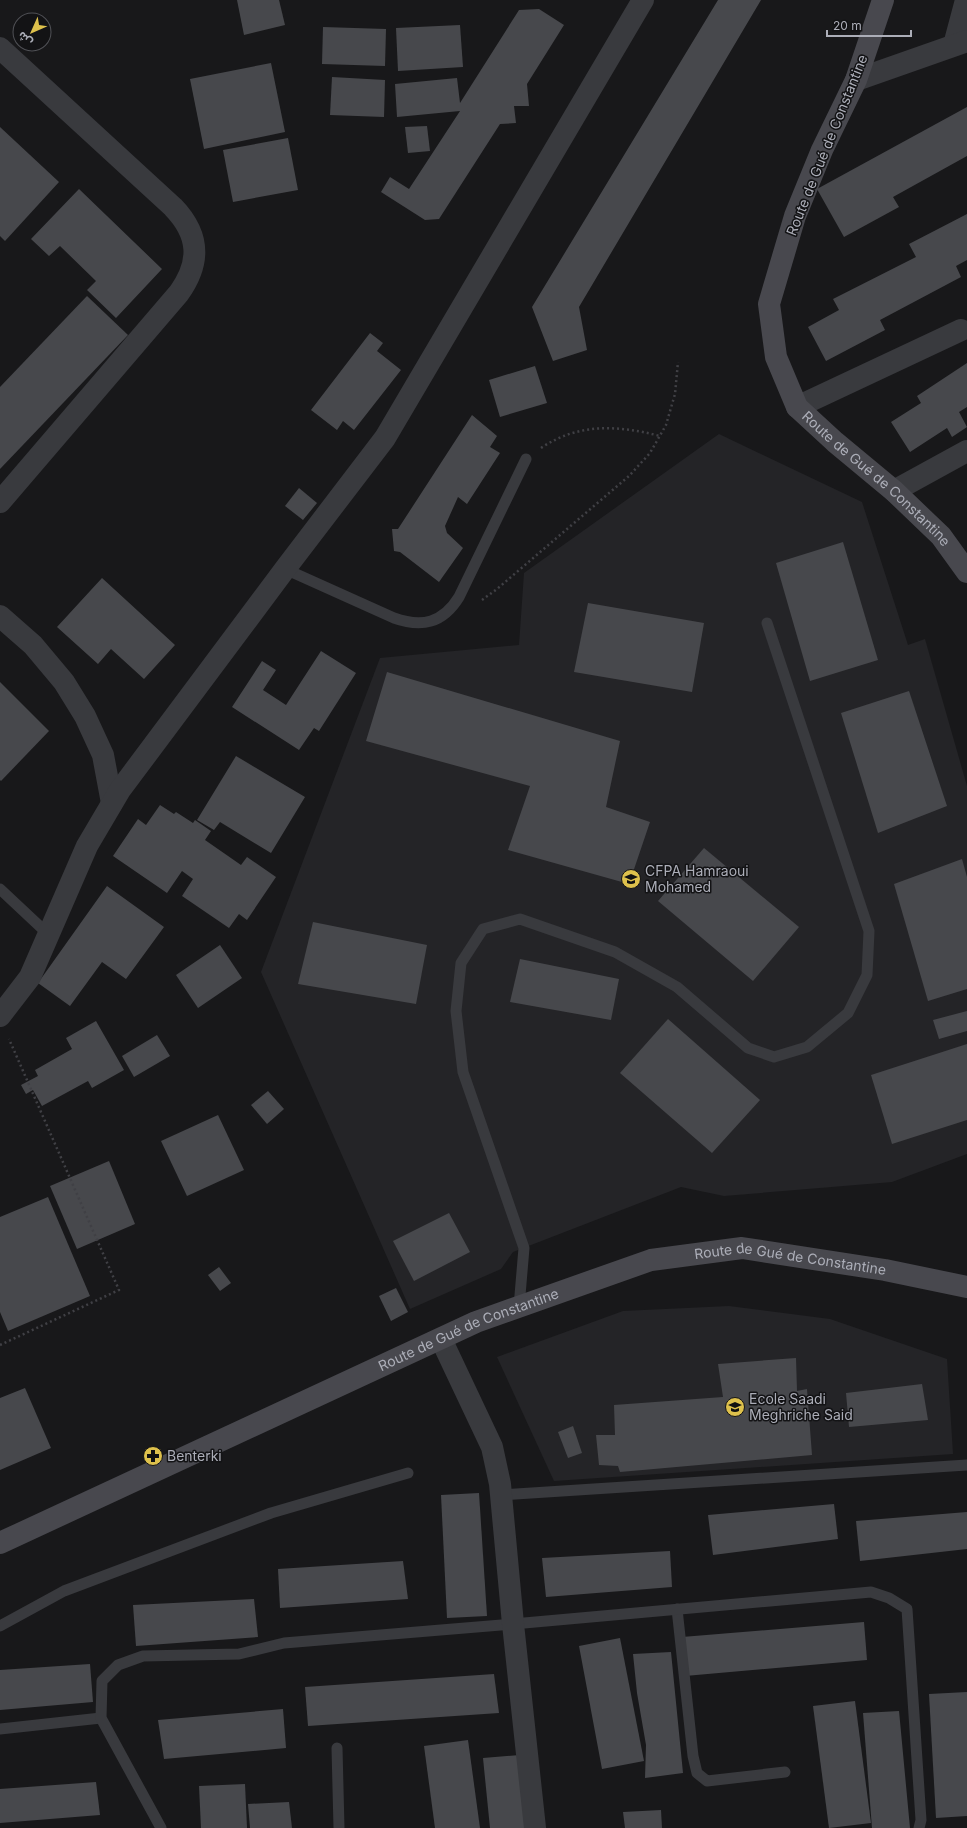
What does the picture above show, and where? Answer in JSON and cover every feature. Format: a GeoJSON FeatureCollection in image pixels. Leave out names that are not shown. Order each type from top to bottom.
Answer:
{"type":"FeatureCollection","features":[{"type":"Feature","properties":{"kind":"main road","name":"Route de Gué de Constantine"},"geometry":{"type":"LineString","coordinates":[[883,0],[856,80],[822,150],[795,216],[769,304],[776,356],[797,407],[834,442],[894,491],[941,536],[967,572]]}},
{"type":"Feature","properties":{"kind":"main road","name":"Route de Gué de Constantine"},"geometry":{"type":"LineString","coordinates":[[0,1543],[476,1322],[652,1260],[742,1248],[886,1270],[967,1286]]}},
{"type":"Feature","properties":{"kind":"street"},"geometry":{"type":"LineString","coordinates":[[3,1025],[30,977],[86,846],[112,803],[125,783],[285,569],[385,438],[643,0]]}},
{"type":"Feature","properties":{"kind":"street"},"geometry":{"type":"LineString","coordinates":[[856,80],[961,43],[966,0]]}},
{"type":"Feature","properties":{"kind":"street"},"geometry":{"type":"LineString","coordinates":[[0,48],[173,206],[184,218],[192,233],[195,249],[194,265],[188,280],[179,293],[0,502]]}},
{"type":"Feature","properties":{"kind":"street"},"geometry":{"type":"LineString","coordinates":[[797,407],[961,330]]}},
{"type":"Feature","properties":{"kind":"street"},"geometry":{"type":"LineString","coordinates":[[894,491],[967,451]]}},
{"type":"Feature","properties":{"kind":"street"},"geometry":{"type":"LineString","coordinates":[[0,616],[33,645],[64,682],[85,716],[104,755],[112,803]]}},
{"type":"Feature","properties":{"kind":"street"},"geometry":{"type":"LineString","coordinates":[[440,1339],[492,1447],[500,1484],[513,1624],[535,1828]]}},
{"type":"Feature","properties":{"kind":"lane"},"geometry":{"type":"LineString","coordinates":[[285,569],[406,623],[419,624],[431,622],[443,616],[452,608],[526,459]]}},
{"type":"Feature","properties":{"kind":"lane"},"geometry":{"type":"LineString","coordinates":[[519,1307],[524,1248],[463,1072],[456,1012],[461,963],[483,928],[520,919],[615,952],[677,987],[748,1048],[774,1057],[807,1047],[848,1013],[867,975],[869,931],[767,623]]}},
{"type":"Feature","properties":{"kind":"lane"},"geometry":{"type":"LineString","coordinates":[[0,889],[48,934]]}},
{"type":"Feature","properties":{"kind":"lane"},"geometry":{"type":"LineString","coordinates":[[501,1495],[967,1465]]}},
{"type":"Feature","properties":{"kind":"lane"},"geometry":{"type":"LineString","coordinates":[[0,1626],[64,1591],[271,1513],[408,1473]]}},
{"type":"Feature","properties":{"kind":"lane"},"geometry":{"type":"LineString","coordinates":[[161,1828],[101,1718],[102,1681],[118,1665],[143,1656],[239,1654],[284,1642],[513,1624],[871,1592],[889,1598],[907,1609],[921,1820],[919,1828]]}},
{"type":"Feature","properties":{"kind":"lane"},"geometry":{"type":"LineString","coordinates":[[677,1609],[693,1756],[697,1774],[707,1781],[786,1772]]}},
{"type":"Feature","properties":{"kind":"lane"},"geometry":{"type":"LineString","coordinates":[[0,1729],[101,1718]]}},
{"type":"Feature","properties":{"kind":"lane"},"geometry":{"type":"LineString","coordinates":[[337,1748],[339,1828]]}},
{"type":"Feature","properties":{"kind":"path"},"geometry":{"type":"LineString","coordinates":[[452,608],[473,604],[486,598],[629,476],[650,452],[666,425],[675,394],[678,362]]}},
{"type":"Feature","properties":{"kind":"path"},"geometry":{"type":"LineString","coordinates":[[526,459],[561,437],[580,431],[597,428],[618,428],[660,436]]}},
{"type":"Feature","properties":{"kind":"path"},"geometry":{"type":"LineString","coordinates":[[0,1345],[119,1290],[3,1025]]}},
{"type":"Feature","properties":{"kind":"shaded area","name":"CFPA Hamraoui Mohamed"},"geometry":{"type":"Polygon","coordinates":[[[719,434],[862,502],[908,645],[925,639],[967,786],[967,1154],[892,1182],[724,1196],[681,1187],[513,1252],[501,1269],[410,1309],[261,972],[380,658],[519,645],[524,573],[719,434]]]}},
{"type":"Feature","properties":{"kind":"shaded area","name":"Ecole Saadi Meghriche Said"},"geometry":{"type":"Polygon","coordinates":[[[729,1306],[830,1319],[947,1359],[953,1454],[554,1481],[497,1357],[623,1311],[729,1306]]]}},
{"type":"Feature","properties":{"kind":"building"},"geometry":{"type":"Polygon","coordinates":[[[237,0],[279,0],[285,25],[244,35],[237,0]]]}},
{"type":"Feature","properties":{"kind":"building"},"geometry":{"type":"Polygon","coordinates":[[[718,0],[761,0],[579,307],[587,350],[553,361],[532,307],[718,0]]]}},
{"type":"Feature","properties":{"kind":"building"},"geometry":{"type":"Polygon","coordinates":[[[539,9],[564,25],[527,84],[529,106],[514,106],[516,123],[500,124],[439,219],[425,220],[381,192],[390,177],[409,189],[460,111],[397,117],[395,84],[457,78],[460,103],[519,10],[539,9]]]}},
{"type":"Feature","properties":{"kind":"building"},"geometry":{"type":"Polygon","coordinates":[[[460,25],[463,67],[398,71],[396,28],[460,25]]]}},
{"type":"Feature","properties":{"kind":"building"},"geometry":{"type":"Polygon","coordinates":[[[323,27],[386,29],[385,66],[322,64],[323,27]]]}},
{"type":"Feature","properties":{"kind":"building"},"geometry":{"type":"Polygon","coordinates":[[[271,63],[285,132],[204,149],[190,79],[271,63]]]}},
{"type":"Feature","properties":{"kind":"building"},"geometry":{"type":"Polygon","coordinates":[[[332,77],[385,80],[384,117],[330,115],[332,77]]]}},
{"type":"Feature","properties":{"kind":"building"},"geometry":{"type":"Polygon","coordinates":[[[967,107],[967,156],[893,197],[899,207],[844,237],[817,189],[967,107]]]}},
{"type":"Feature","properties":{"kind":"building"},"geometry":{"type":"Polygon","coordinates":[[[427,126],[430,151],[408,153],[405,127],[427,126]]]}},
{"type":"Feature","properties":{"kind":"building"},"geometry":{"type":"Polygon","coordinates":[[[0,127],[59,182],[5,241],[0,236],[0,127]]]}},
{"type":"Feature","properties":{"kind":"building"},"geometry":{"type":"Polygon","coordinates":[[[288,138],[298,190],[233,202],[223,150],[288,138]]]}},
{"type":"Feature","properties":{"kind":"building"},"geometry":{"type":"Polygon","coordinates":[[[79,189],[162,269],[116,318],[87,290],[96,281],[60,246],[49,256],[31,239],[79,189]]]}},
{"type":"Feature","properties":{"kind":"building"},"geometry":{"type":"Polygon","coordinates":[[[967,214],[967,260],[956,266],[961,277],[880,320],[885,330],[826,361],[808,327],[839,310],[833,299],[916,257],[909,244],[967,214]]]}},
{"type":"Feature","properties":{"kind":"building"},"geometry":{"type":"Polygon","coordinates":[[[87,296],[128,335],[0,469],[0,387],[87,296]]]}},
{"type":"Feature","properties":{"kind":"building"},"geometry":{"type":"Polygon","coordinates":[[[370,333],[383,343],[377,351],[401,370],[354,430],[343,421],[337,430],[311,410],[370,333]]]}},
{"type":"Feature","properties":{"kind":"building"},"geometry":{"type":"Polygon","coordinates":[[[967,363],[967,407],[959,412],[967,427],[952,437],[947,428],[910,452],[891,422],[921,403],[917,396],[967,363]]]}},
{"type":"Feature","properties":{"kind":"building"},"geometry":{"type":"Polygon","coordinates":[[[535,366],[547,403],[500,417],[489,380],[535,366]]]}},
{"type":"Feature","properties":{"kind":"building"},"geometry":{"type":"Polygon","coordinates":[[[472,415],[497,436],[490,447],[500,453],[467,504],[458,497],[445,526],[447,533],[463,548],[439,582],[400,552],[394,551],[392,529],[398,529],[472,415]]]}},
{"type":"Feature","properties":{"kind":"building"},"geometry":{"type":"Polygon","coordinates":[[[299,488],[317,503],[303,520],[285,506],[299,488]]]}},
{"type":"Feature","properties":{"kind":"building"},"geometry":{"type":"Polygon","coordinates":[[[843,542],[878,660],[810,681],[776,563],[843,542]]]}},
{"type":"Feature","properties":{"kind":"building"},"geometry":{"type":"Polygon","coordinates":[[[102,578],[175,645],[144,679],[111,649],[98,664],[57,627],[102,578]]]}},
{"type":"Feature","properties":{"kind":"building"},"geometry":{"type":"Polygon","coordinates":[[[588,603],[704,623],[692,692],[574,672],[588,603]]]}},
{"type":"Feature","properties":{"kind":"building"},"geometry":{"type":"Polygon","coordinates":[[[321,651],[356,673],[319,731],[314,728],[299,750],[232,707],[262,661],[276,670],[263,690],[286,705],[321,651]]]}},
{"type":"Feature","properties":{"kind":"building"},"geometry":{"type":"Polygon","coordinates":[[[387,672],[620,741],[606,807],[650,822],[629,884],[508,850],[530,786],[366,741],[387,672]]]}},
{"type":"Feature","properties":{"kind":"building"},"geometry":{"type":"Polygon","coordinates":[[[0,682],[49,731],[1,781],[0,780],[0,682]]]}},
{"type":"Feature","properties":{"kind":"building"},"geometry":{"type":"Polygon","coordinates":[[[909,691],[947,806],[878,833],[841,713],[909,691]]]}},
{"type":"Feature","properties":{"kind":"building"},"geometry":{"type":"Polygon","coordinates":[[[236,756],[305,797],[271,853],[220,822],[214,830],[197,820],[236,756]]]}},
{"type":"Feature","properties":{"kind":"building"},"geometry":{"type":"Polygon","coordinates":[[[160,805],[174,814],[176,812],[193,823],[195,820],[211,831],[205,840],[241,865],[247,857],[276,877],[247,920],[239,914],[229,928],[182,896],[193,879],[182,871],[167,893],[113,856],[138,819],[146,825],[160,805]]]}},
{"type":"Feature","properties":{"kind":"building"},"geometry":{"type":"Polygon","coordinates":[[[704,848],[799,927],[753,981],[658,901],[704,848]]]}},
{"type":"Feature","properties":{"kind":"building"},"geometry":{"type":"Polygon","coordinates":[[[962,859],[967,877],[967,989],[928,1001],[894,884],[962,859]]]}},
{"type":"Feature","properties":{"kind":"building"},"geometry":{"type":"Polygon","coordinates":[[[107,886],[164,927],[126,979],[102,962],[70,1006],[38,983],[107,886]]]}},
{"type":"Feature","properties":{"kind":"building"},"geometry":{"type":"Polygon","coordinates":[[[313,922],[427,945],[416,1004],[298,984],[313,922]]]}},
{"type":"Feature","properties":{"kind":"building"},"geometry":{"type":"Polygon","coordinates":[[[220,945],[242,978],[198,1008],[176,975],[220,945]]]}},
{"type":"Feature","properties":{"kind":"building"},"geometry":{"type":"Polygon","coordinates":[[[520,959],[619,979],[611,1020],[510,1002],[520,959]]]}},
{"type":"Feature","properties":{"kind":"building"},"geometry":{"type":"Polygon","coordinates":[[[967,1011],[967,1031],[939,1039],[933,1020],[967,1011]]]}},
{"type":"Feature","properties":{"kind":"building"},"geometry":{"type":"Polygon","coordinates":[[[668,1019],[760,1100],[712,1153],[620,1073],[668,1019]]]}},
{"type":"Feature","properties":{"kind":"building"},"geometry":{"type":"Polygon","coordinates":[[[96,1021],[124,1070],[92,1088],[88,1081],[42,1106],[33,1090],[26,1094],[21,1085],[38,1076],[35,1070],[72,1049],[66,1038],[96,1021]]]}},
{"type":"Feature","properties":{"kind":"building"},"geometry":{"type":"Polygon","coordinates":[[[157,1035],[170,1056],[134,1077],[122,1056],[157,1035]]]}},
{"type":"Feature","properties":{"kind":"building"},"geometry":{"type":"Polygon","coordinates":[[[967,1044],[967,1120],[892,1144],[871,1075],[967,1044]]]}},
{"type":"Feature","properties":{"kind":"building"},"geometry":{"type":"Polygon","coordinates":[[[268,1091],[284,1109],[267,1124],[251,1105],[268,1091]]]}},
{"type":"Feature","properties":{"kind":"building"},"geometry":{"type":"Polygon","coordinates":[[[218,1115],[244,1170],[187,1196],[161,1141],[218,1115]]]}},
{"type":"Feature","properties":{"kind":"building"},"geometry":{"type":"Polygon","coordinates":[[[109,1161],[135,1224],[77,1249],[50,1186],[109,1161]]]}},
{"type":"Feature","properties":{"kind":"building"},"geometry":{"type":"Polygon","coordinates":[[[48,1197],[90,1296],[8,1331],[0,1312],[0,1217],[48,1197]]]}},
{"type":"Feature","properties":{"kind":"building"},"geometry":{"type":"Polygon","coordinates":[[[449,1213],[470,1252],[414,1281],[393,1241],[449,1213]]]}},
{"type":"Feature","properties":{"kind":"building"},"geometry":{"type":"Polygon","coordinates":[[[219,1267],[231,1283],[220,1291],[208,1275],[219,1267]]]}},
{"type":"Feature","properties":{"kind":"building"},"geometry":{"type":"Polygon","coordinates":[[[396,1288],[408,1312],[391,1321],[379,1296],[396,1288]]]}},
{"type":"Feature","properties":{"kind":"building"},"geometry":{"type":"Polygon","coordinates":[[[796,1358],[797,1391],[807,1389],[812,1455],[620,1472],[618,1466],[599,1465],[596,1435],[615,1435],[614,1405],[723,1397],[718,1364],[796,1358]]]}},
{"type":"Feature","properties":{"kind":"building"},"geometry":{"type":"Polygon","coordinates":[[[922,1384],[928,1420],[849,1427],[846,1393],[922,1384]]]}},
{"type":"Feature","properties":{"kind":"building"},"geometry":{"type":"Polygon","coordinates":[[[25,1388],[51,1448],[0,1470],[0,1398],[25,1388]]]}},
{"type":"Feature","properties":{"kind":"building"},"geometry":{"type":"Polygon","coordinates":[[[573,1426],[582,1453],[568,1458],[558,1432],[573,1426]]]}},
{"type":"Feature","properties":{"kind":"building"},"geometry":{"type":"Polygon","coordinates":[[[479,1493],[487,1616],[447,1618],[441,1495],[479,1493]]]}},
{"type":"Feature","properties":{"kind":"building"},"geometry":{"type":"Polygon","coordinates":[[[834,1504],[838,1539],[713,1555],[708,1515],[834,1504]]]}},
{"type":"Feature","properties":{"kind":"building"},"geometry":{"type":"Polygon","coordinates":[[[967,1512],[967,1549],[860,1561],[856,1521],[967,1512]]]}},
{"type":"Feature","properties":{"kind":"building"},"geometry":{"type":"Polygon","coordinates":[[[670,1551],[672,1587],[546,1597],[542,1558],[670,1551]]]}},
{"type":"Feature","properties":{"kind":"building"},"geometry":{"type":"Polygon","coordinates":[[[403,1561],[408,1599],[280,1608],[278,1569],[403,1561]]]}},
{"type":"Feature","properties":{"kind":"building"},"geometry":{"type":"Polygon","coordinates":[[[254,1599],[258,1637],[136,1646],[133,1605],[254,1599]]]}},
{"type":"Feature","properties":{"kind":"building"},"geometry":{"type":"Polygon","coordinates":[[[864,1622],[867,1660],[685,1676],[682,1637],[864,1622]]]}},
{"type":"Feature","properties":{"kind":"building"},"geometry":{"type":"Polygon","coordinates":[[[620,1638],[644,1761],[602,1769],[579,1646],[620,1638]]]}},
{"type":"Feature","properties":{"kind":"building"},"geometry":{"type":"Polygon","coordinates":[[[671,1652],[683,1773],[645,1778],[646,1745],[637,1693],[633,1654],[671,1652]]]}},
{"type":"Feature","properties":{"kind":"building"},"geometry":{"type":"Polygon","coordinates":[[[90,1664],[93,1702],[0,1710],[0,1670],[90,1664]]]}},
{"type":"Feature","properties":{"kind":"building"},"geometry":{"type":"Polygon","coordinates":[[[494,1674],[499,1713],[308,1726],[305,1687],[494,1674]]]}},
{"type":"Feature","properties":{"kind":"building"},"geometry":{"type":"Polygon","coordinates":[[[967,1692],[967,1816],[936,1818],[929,1694],[967,1692]]]}},
{"type":"Feature","properties":{"kind":"building"},"geometry":{"type":"Polygon","coordinates":[[[855,1701],[871,1823],[829,1828],[813,1706],[855,1701]]]}},
{"type":"Feature","properties":{"kind":"building"},"geometry":{"type":"Polygon","coordinates":[[[283,1709],[286,1748],[164,1759],[158,1720],[283,1709]]]}},
{"type":"Feature","properties":{"kind":"building"},"geometry":{"type":"Polygon","coordinates":[[[899,1711],[910,1828],[872,1828],[863,1713],[899,1711]]]}},
{"type":"Feature","properties":{"kind":"building"},"geometry":{"type":"Polygon","coordinates":[[[468,1740],[480,1828],[435,1828],[424,1746],[468,1740]]]}},
{"type":"Feature","properties":{"kind":"building"},"geometry":{"type":"Polygon","coordinates":[[[520,1755],[527,1828],[490,1828],[483,1758],[520,1755]]]}},
{"type":"Feature","properties":{"kind":"building"},"geometry":{"type":"Polygon","coordinates":[[[96,1782],[100,1815],[0,1823],[0,1789],[96,1782]]]}},
{"type":"Feature","properties":{"kind":"building"},"geometry":{"type":"Polygon","coordinates":[[[245,1784],[247,1828],[201,1828],[199,1786],[245,1784]]]}},
{"type":"Feature","properties":{"kind":"building"},"geometry":{"type":"Polygon","coordinates":[[[289,1802],[292,1828],[250,1828],[248,1804],[289,1802]]]}},
{"type":"Feature","properties":{"kind":"building"},"geometry":{"type":"Polygon","coordinates":[[[661,1810],[662,1828],[625,1828],[623,1812],[661,1810]]]}},
{"type":"Feature","properties":{"kind":"place","name":"CFPA Hamraoui Mohamed"},"geometry":{"type":"Point","coordinates":[631,879]}},
{"type":"Feature","properties":{"kind":"place","name":"Ecole Saadi Meghriche Said"},"geometry":{"type":"Point","coordinates":[735,1407]}},
{"type":"Feature","properties":{"kind":"place","name":"Benterki"},"geometry":{"type":"Point","coordinates":[153,1456]}}]}
